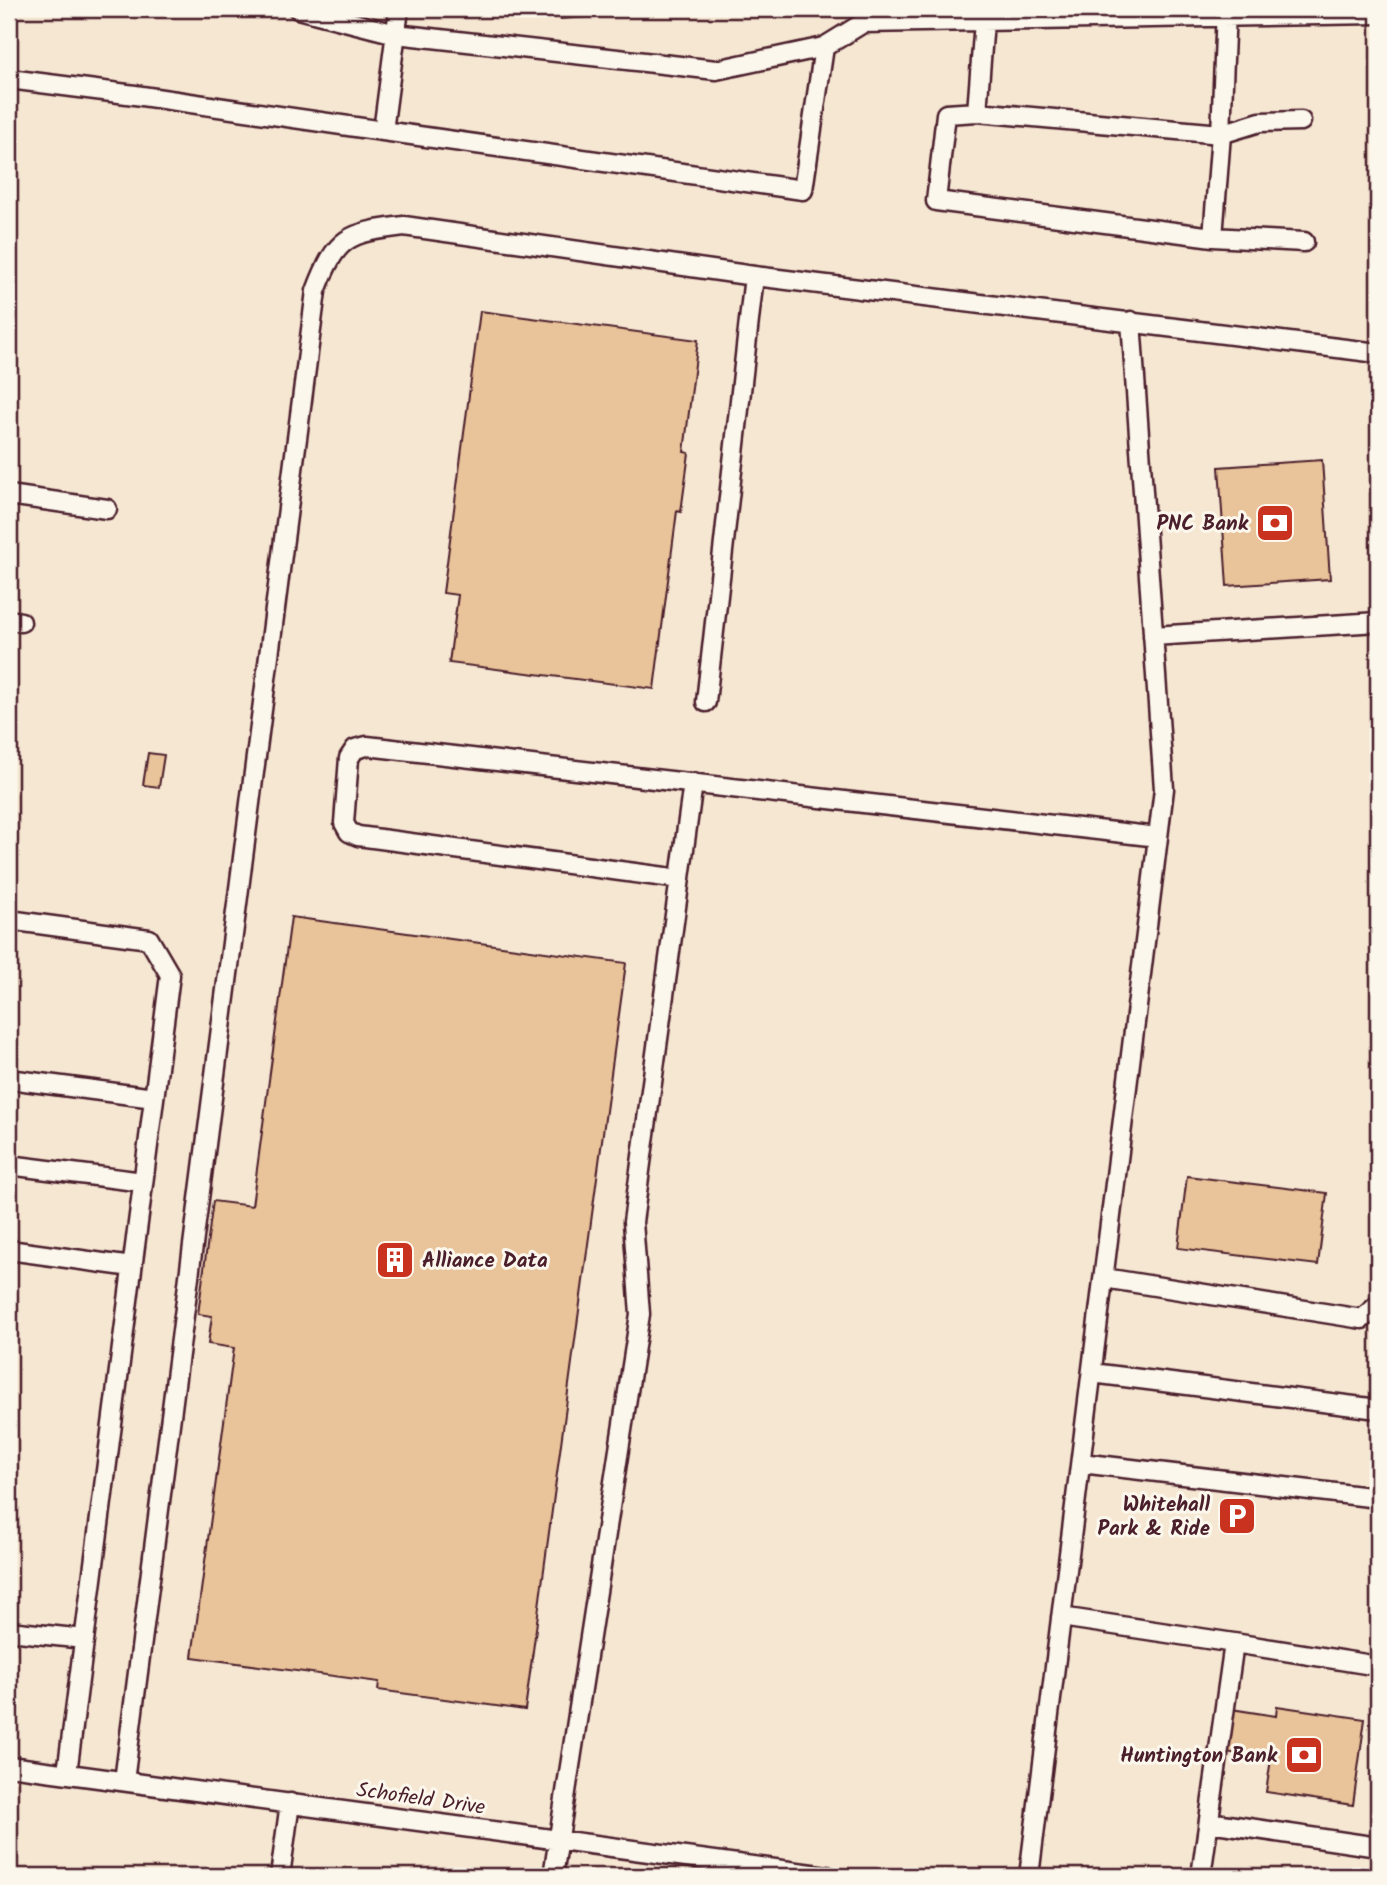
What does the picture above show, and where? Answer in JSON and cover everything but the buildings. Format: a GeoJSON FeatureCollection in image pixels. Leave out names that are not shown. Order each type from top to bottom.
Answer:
{"type":"FeatureCollection","features":[{"type":"Feature","properties":{"kind":"lane"},"geometry":{"type":"LineString","coordinates":[[298,9],[396,34],[716,70],[824,47],[863,23],[1226,13],[1378,14]]}},
{"type":"Feature","properties":{"kind":"lane"},"geometry":{"type":"LineString","coordinates":[[383,131],[399,9]]}},
{"type":"Feature","properties":{"kind":"lane"},"geometry":{"type":"LineString","coordinates":[[1213,237],[1226,13]]}},
{"type":"Feature","properties":{"kind":"lane"},"geometry":{"type":"LineString","coordinates":[[977,112],[984,21]]}},
{"type":"Feature","properties":{"kind":"lane"},"geometry":{"type":"LineString","coordinates":[[9,79],[135,94],[803,190],[824,47]]}},
{"type":"Feature","properties":{"kind":"lane"},"geometry":{"type":"LineString","coordinates":[[1301,121],[1261,122],[1221,134],[977,112],[946,114],[936,201],[1213,237],[1304,242]]}},
{"type":"Feature","properties":{"kind":"lane"},"geometry":{"type":"LineString","coordinates":[[124,1781],[316,291],[328,260],[347,239],[369,230],[404,226],[754,276],[1378,353]]}},
{"type":"Feature","properties":{"kind":"lane"},"geometry":{"type":"LineString","coordinates":[[706,702],[754,276]]}},
{"type":"Feature","properties":{"kind":"lane"},"geometry":{"type":"LineString","coordinates":[[1029,1876],[1164,789],[1131,321]]}},
{"type":"Feature","properties":{"kind":"lane"},"geometry":{"type":"LineString","coordinates":[[9,495],[107,509]]}},
{"type":"Feature","properties":{"kind":"lane"},"geometry":{"type":"LineString","coordinates":[[1153,636],[1378,622]]}},
{"type":"Feature","properties":{"kind":"lane"},"geometry":{"type":"LineString","coordinates":[[680,879],[453,849],[349,832],[344,824],[349,758],[355,749],[367,746],[1158,836]]}},
{"type":"Feature","properties":{"kind":"lane"},"geometry":{"type":"LineString","coordinates":[[553,1876],[640,1314],[633,1222],[693,783]]}},
{"type":"Feature","properties":{"kind":"lane"},"geometry":{"type":"LineString","coordinates":[[9,920],[149,939],[170,975],[67,1773]]}},
{"type":"Feature","properties":{"kind":"lane"},"geometry":{"type":"LineString","coordinates":[[9,1079],[154,1098]]}},
{"type":"Feature","properties":{"kind":"lane"},"geometry":{"type":"LineString","coordinates":[[9,1165],[143,1182]]}},
{"type":"Feature","properties":{"kind":"lane"},"geometry":{"type":"LineString","coordinates":[[9,1250],[132,1267]]}},
{"type":"Feature","properties":{"kind":"lane"},"geometry":{"type":"LineString","coordinates":[[1104,1278],[1362,1318],[1378,1305]]}},
{"type":"Feature","properties":{"kind":"lane"},"geometry":{"type":"LineString","coordinates":[[1092,1373],[1378,1409]]}},
{"type":"Feature","properties":{"kind":"lane"},"geometry":{"type":"LineString","coordinates":[[1081,1463],[1378,1498]]}},
{"type":"Feature","properties":{"kind":"lane"},"geometry":{"type":"LineString","coordinates":[[1062,1617],[1378,1665]]}},
{"type":"Feature","properties":{"kind":"lane"},"geometry":{"type":"LineString","coordinates":[[9,1631],[84,1639]]}},
{"type":"Feature","properties":{"kind":"lane"},"geometry":{"type":"LineString","coordinates":[[1201,1876],[1234,1643]]}},
{"type":"Feature","properties":{"kind":"lane","name":"Schofield Drive"},"geometry":{"type":"LineString","coordinates":[[9,1766],[827,1876]]}},
{"type":"Feature","properties":{"kind":"lane"},"geometry":{"type":"LineString","coordinates":[[280,1876],[290,1803]]}},
{"type":"Feature","properties":{"kind":"lane"},"geometry":{"type":"LineString","coordinates":[[1209,1822],[1378,1847]]}},
{"type":"Feature","properties":{"kind":"shaded area"},"geometry":{"type":"Polygon","coordinates":[[[9,9],[1378,9],[1378,1876],[9,1876],[9,9]]]}},
{"type":"Feature","properties":{"kind":"place","name":"PNC Bank"},"geometry":{"type":"Point","coordinates":[1275,523]}},
{"type":"Feature","properties":{"kind":"place","name":"Alliance Data"},"geometry":{"type":"Point","coordinates":[395,1260]}},
{"type":"Feature","properties":{"kind":"place","name":"Whitehall Park & Ride"},"geometry":{"type":"Point","coordinates":[1237,1516]}},
{"type":"Feature","properties":{"kind":"place","name":"Huntington Bank"},"geometry":{"type":"Point","coordinates":[1304,1755]}}]}
